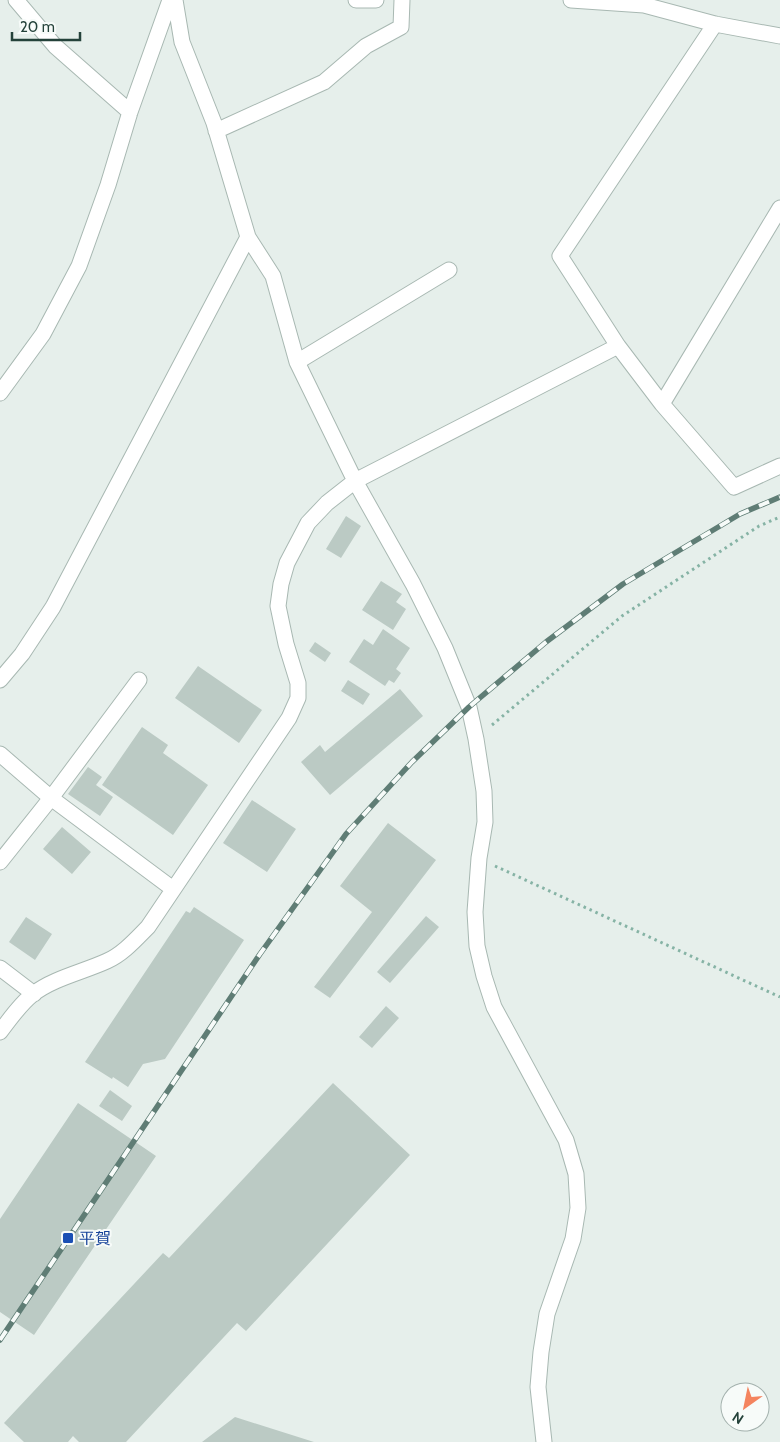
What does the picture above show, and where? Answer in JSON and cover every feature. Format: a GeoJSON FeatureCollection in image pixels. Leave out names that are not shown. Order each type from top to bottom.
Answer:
{"type":"FeatureCollection","features":[{"type":"Feature","properties":{"kind":"street"},"geometry":{"type":"LineString","coordinates":[[16,0],[55,46],[130,112]]}},
{"type":"Feature","properties":{"kind":"street"},"geometry":{"type":"LineString","coordinates":[[0,394],[43,334],[79,266],[108,185],[130,112],[170,0]]}},
{"type":"Feature","properties":{"kind":"street"},"geometry":{"type":"LineString","coordinates":[[175,0],[182,42],[216,131],[248,237],[273,276],[297,362],[355,481],[413,584],[445,648],[469,707],[484,791],[486,822],[479,858],[475,912],[477,946],[494,1007],[566,1140],[576,1174],[578,1208],[572,1239],[547,1314],[541,1352],[538,1386],[544,1442]]}},
{"type":"Feature","properties":{"kind":"street"},"geometry":{"type":"LineString","coordinates":[[356,0],[376,0]]}},
{"type":"Feature","properties":{"kind":"street"},"geometry":{"type":"LineString","coordinates":[[216,131],[324,82],[366,46],[401,27],[402,0]]}},
{"type":"Feature","properties":{"kind":"street"},"geometry":{"type":"LineString","coordinates":[[571,0],[644,5],[715,24],[780,36]]}},
{"type":"Feature","properties":{"kind":"street"},"geometry":{"type":"LineString","coordinates":[[715,24],[560,256],[618,346],[662,404],[734,487],[780,466]]}},
{"type":"Feature","properties":{"kind":"street"},"geometry":{"type":"LineString","coordinates":[[662,404],[780,208]]}},
{"type":"Feature","properties":{"kind":"street"},"geometry":{"type":"LineString","coordinates":[[0,680],[22,654],[53,607],[248,237]]}},
{"type":"Feature","properties":{"kind":"street"},"geometry":{"type":"LineString","coordinates":[[297,362],[449,270]]}},
{"type":"Feature","properties":{"kind":"street"},"geometry":{"type":"LineString","coordinates":[[0,1032],[16,1011],[34,994],[55,982],[109,960],[131,944],[148,927],[289,718],[298,698],[298,683],[286,644],[278,606],[287,563],[308,523],[327,503],[355,481],[618,346]]}},
{"type":"Feature","properties":{"kind":"street"},"geometry":{"type":"LineString","coordinates":[[0,862],[51,798],[139,680]]}},
{"type":"Feature","properties":{"kind":"street"},"geometry":{"type":"LineString","coordinates":[[0,754],[51,798],[173,889]]}},
{"type":"Feature","properties":{"kind":"street"},"geometry":{"type":"LineString","coordinates":[[0,968],[34,994]]}},
{"type":"Feature","properties":{"kind":"path"},"geometry":{"type":"LineString","coordinates":[[476,738],[622,616],[758,526],[780,517]]}},
{"type":"Feature","properties":{"kind":"path"},"geometry":{"type":"LineString","coordinates":[[479,858],[780,997]]}},
{"type":"Feature","properties":{"kind":"building"},"geometry":{"type":"Polygon","coordinates":[[[346,516],[361,526],[341,558],[326,549],[346,516]]]}},
{"type":"Feature","properties":{"kind":"building"},"geometry":{"type":"Polygon","coordinates":[[[381,581],[402,594],[396,602],[406,609],[393,630],[362,610],[381,581]]]}},
{"type":"Feature","properties":{"kind":"building"},"geometry":{"type":"Polygon","coordinates":[[[383,629],[410,648],[396,669],[401,673],[394,683],[389,680],[385,686],[349,662],[364,639],[373,645],[383,629]]]}},
{"type":"Feature","properties":{"kind":"building"},"geometry":{"type":"Polygon","coordinates":[[[315,642],[331,653],[325,662],[309,651],[315,642]]]}},
{"type":"Feature","properties":{"kind":"building"},"geometry":{"type":"Polygon","coordinates":[[[198,666],[262,710],[239,743],[175,698],[198,666]]]}},
{"type":"Feature","properties":{"kind":"building"},"geometry":{"type":"Polygon","coordinates":[[[348,680],[370,694],[363,705],[341,691],[348,680]]]}},
{"type":"Feature","properties":{"kind":"building"},"geometry":{"type":"Polygon","coordinates":[[[400,689],[423,716],[330,795],[301,762],[320,745],[325,752],[400,689]]]}},
{"type":"Feature","properties":{"kind":"building"},"geometry":{"type":"Polygon","coordinates":[[[142,727],[168,745],[163,753],[208,785],[173,835],[102,785],[142,727]]]}},
{"type":"Feature","properties":{"kind":"building"},"geometry":{"type":"Polygon","coordinates":[[[88,767],[102,777],[96,785],[113,797],[100,816],[68,794],[88,767]]]}},
{"type":"Feature","properties":{"kind":"building"},"geometry":{"type":"Polygon","coordinates":[[[252,800],[296,829],[267,872],[223,843],[252,800]]]}},
{"type":"Feature","properties":{"kind":"building"},"geometry":{"type":"Polygon","coordinates":[[[388,823],[436,860],[330,998],[314,987],[372,912],[340,886],[388,823]]]}},
{"type":"Feature","properties":{"kind":"building"},"geometry":{"type":"Polygon","coordinates":[[[62,827],[91,852],[72,874],[43,849],[62,827]]]}},
{"type":"Feature","properties":{"kind":"building"},"geometry":{"type":"Polygon","coordinates":[[[194,907],[244,940],[165,1059],[143,1064],[128,1087],[85,1062],[186,911],[190,913],[194,907]]]}},
{"type":"Feature","properties":{"kind":"building"},"geometry":{"type":"Polygon","coordinates":[[[426,916],[439,927],[390,983],[377,972],[426,916]]]}},
{"type":"Feature","properties":{"kind":"building"},"geometry":{"type":"Polygon","coordinates":[[[26,917],[52,934],[35,960],[9,942],[26,917]]]}},
{"type":"Feature","properties":{"kind":"building"},"geometry":{"type":"Polygon","coordinates":[[[386,1006],[399,1018],[372,1048],[359,1037],[386,1006]]]}},
{"type":"Feature","properties":{"kind":"building"},"geometry":{"type":"Polygon","coordinates":[[[333,1083],[410,1155],[246,1331],[237,1323],[126,1442],[79,1442],[73,1436],[68,1442],[24,1442],[4,1423],[163,1253],[169,1258],[333,1083]]]}},
{"type":"Feature","properties":{"kind":"building"},"geometry":{"type":"Polygon","coordinates":[[[110,1090],[132,1106],[122,1121],[99,1106],[110,1090]]]}},
{"type":"Feature","properties":{"kind":"building"},"geometry":{"type":"Polygon","coordinates":[[[78,1103],[156,1156],[34,1335],[0,1312],[0,1219],[78,1103]]]}},
{"type":"Feature","properties":{"kind":"building"},"geometry":{"type":"Polygon","coordinates":[[[235,1417],[314,1442],[202,1442],[235,1417]]]}},
{"type":"Feature","properties":{"kind":"railway"},"geometry":{"type":"LineString","coordinates":[[0,1340],[260,954],[346,834],[412,762],[469,707],[546,642],[623,584],[740,514],[780,497]]}},
{"type":"Feature","properties":{"kind":"place","name":"平賀"},"geometry":{"type":"Point","coordinates":[68,1238]}}]}
